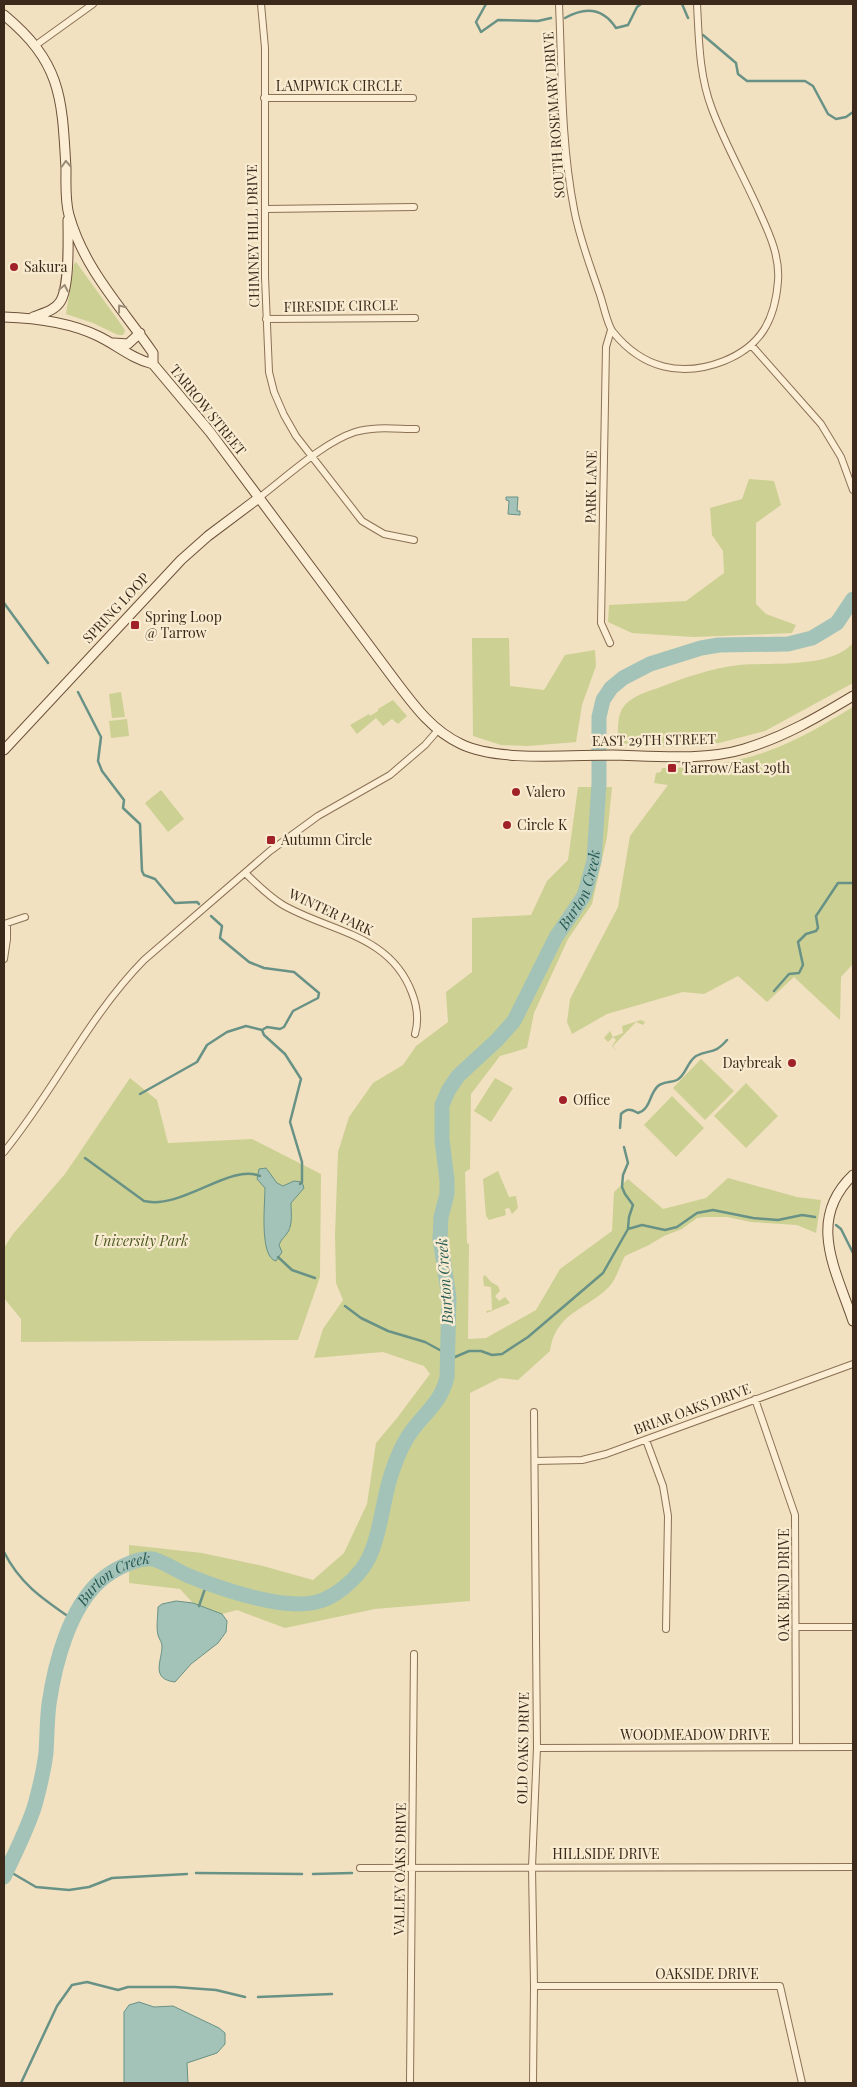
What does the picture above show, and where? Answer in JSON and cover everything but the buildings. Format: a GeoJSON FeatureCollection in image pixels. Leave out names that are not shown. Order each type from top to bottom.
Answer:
{"type":"FeatureCollection","features":[{"type":"Feature","properties":{"kind":"main road","name":"TARROW STREET"},"geometry":{"type":"LineString","coordinates":[[4,15],[36,45],[51,71],[61,101],[68,213],[83,252],[95,274],[153,353],[153,364],[181,396],[260,498],[418,710],[450,739],[473,749]]}},
{"type":"Feature","properties":{"kind":"main road"},"geometry":{"type":"LineString","coordinates":[[30,318],[52,310],[61,302],[67,274],[68,213]]}},
{"type":"Feature","properties":{"kind":"main road"},"geometry":{"type":"LineString","coordinates":[[4,317],[30,318],[78,327],[111,342],[139,361],[153,364]]}},
{"type":"Feature","properties":{"kind":"main road"},"geometry":{"type":"LineString","coordinates":[[111,342],[128,344],[140,333]]}},
{"type":"Feature","properties":{"kind":"main road","name":"SPRING LOOP"},"geometry":{"type":"LineString","coordinates":[[4,750],[181,560],[208,536],[260,498]]}},
{"type":"Feature","properties":{"kind":"main road","name":"EAST 29TH STREET"},"geometry":{"type":"LineString","coordinates":[[473,749],[513,755],[617,756],[702,755],[742,750],[789,733],[853,696]]}},
{"type":"Feature","properties":{"kind":"main road"},"geometry":{"type":"LineString","coordinates":[[853,1175],[836,1197],[826,1230],[831,1257],[853,1321]]}},
{"type":"Feature","properties":{"kind":"street"},"geometry":{"type":"LineString","coordinates":[[36,45],[93,4]]}},
{"type":"Feature","properties":{"kind":"street","name":"CHIMNEY HILL DRIVE"},"geometry":{"type":"LineString","coordinates":[[261,4],[265,48],[266,320],[269,372],[274,392],[284,415],[312,458],[362,521],[384,534],[414,540]]}},
{"type":"Feature","properties":{"kind":"street","name":"SOUTH ROSEMARY DRIVE"},"geometry":{"type":"LineString","coordinates":[[559,4],[568,177],[576,219],[611,330],[630,350],[641,358],[678,370],[709,366],[733,357],[752,346]]}},
{"type":"Feature","properties":{"kind":"street"},"geometry":{"type":"LineString","coordinates":[[697,4],[697,34],[700,63],[712,111],[770,235],[777,259],[778,279],[773,309],[762,333],[752,346],[821,424],[841,457],[853,490]]}},
{"type":"Feature","properties":{"kind":"street","name":"LAMPWICK CIRCLE"},"geometry":{"type":"LineString","coordinates":[[264,98],[413,98]]}},
{"type":"Feature","properties":{"kind":"street"},"geometry":{"type":"LineString","coordinates":[[266,208],[414,207]]}},
{"type":"Feature","properties":{"kind":"street","name":"FIRESIDE CIRCLE"},"geometry":{"type":"LineString","coordinates":[[266,320],[415,318]]}},
{"type":"Feature","properties":{"kind":"street","name":"PARK LANE"},"geometry":{"type":"LineString","coordinates":[[610,643],[601,623],[606,347],[611,330]]}},
{"type":"Feature","properties":{"kind":"street"},"geometry":{"type":"LineString","coordinates":[[260,498],[334,442],[356,432],[388,428],[416,429]]}},
{"type":"Feature","properties":{"kind":"street"},"geometry":{"type":"LineString","coordinates":[[4,1152],[95,1018],[128,976],[245,872],[297,830],[390,775],[421,749],[438,730]]}},
{"type":"Feature","properties":{"kind":"street","name":"WINTER PARK"},"geometry":{"type":"LineString","coordinates":[[245,872],[271,897],[284,905],[354,934],[370,942],[383,953],[408,982],[414,999],[418,1022],[415,1034]]}},
{"type":"Feature","properties":{"kind":"street"},"geometry":{"type":"LineString","coordinates":[[4,959],[7,939],[5,924],[25,917]]}},
{"type":"Feature","properties":{"kind":"street","name":"BRIAR OAKS DRIVE"},"geometry":{"type":"LineString","coordinates":[[535,1461],[582,1460],[606,1454],[853,1364]]}},
{"type":"Feature","properties":{"kind":"street","name":"OAK BEND DRIVE"},"geometry":{"type":"LineString","coordinates":[[755,1400],[795,1515],[797,1626],[796,1746]]}},
{"type":"Feature","properties":{"kind":"street","name":"OLD OAKS DRIVE"},"geometry":{"type":"LineString","coordinates":[[532,2083],[534,1986],[532,1867],[537,1748],[534,1412]]}},
{"type":"Feature","properties":{"kind":"street"},"geometry":{"type":"LineString","coordinates":[[646,1440],[666,1499],[668,1516],[666,1629]]}},
{"type":"Feature","properties":{"kind":"street"},"geometry":{"type":"LineString","coordinates":[[797,1626],[853,1627]]}},
{"type":"Feature","properties":{"kind":"street","name":"VALLEY OAKS DRIVE"},"geometry":{"type":"LineString","coordinates":[[410,2083],[414,1654]]}},
{"type":"Feature","properties":{"kind":"street","name":"WOODMEADOW DRIVE"},"geometry":{"type":"LineString","coordinates":[[537,1748],[853,1747]]}},
{"type":"Feature","properties":{"kind":"street","name":"HILLSIDE DRIVE"},"geometry":{"type":"LineString","coordinates":[[360,1868],[853,1867]]}},
{"type":"Feature","properties":{"kind":"street","name":"OAKSIDE DRIVE"},"geometry":{"type":"LineString","coordinates":[[534,1986],[780,1986],[802,2083]]}},
{"type":"Feature","properties":{"kind":"green space"},"geometry":{"type":"Polygon","coordinates":[[[76,262],[123,327],[125,331],[123,335],[118,335],[93,323],[66,314],[74,264],[76,262]]]}},
{"type":"Feature","properties":{"kind":"green space"},"geometry":{"type":"Polygon","coordinates":[[[749,479],[774,481],[781,505],[756,523],[756,604],[766,614],[796,625],[792,633],[693,637],[632,633],[608,622],[609,605],[686,601],[724,573],[723,551],[712,535],[710,508],[742,499],[749,479]]]}},
{"type":"Feature","properties":{"kind":"green space"},"geometry":{"type":"Polygon","coordinates":[[[472,638],[509,638],[510,686],[544,690],[565,655],[595,650],[596,666],[582,705],[576,742],[528,746],[501,745],[473,736],[472,638]]]}},
{"type":"Feature","properties":{"kind":"green space"},"geometry":{"type":"Polygon","coordinates":[[[853,643],[853,683],[765,731],[719,743],[666,747],[618,743],[619,721],[622,709],[629,701],[643,693],[718,668],[752,664],[815,661],[843,651],[853,643]]]}},
{"type":"Feature","properties":{"kind":"green space"},"geometry":{"type":"Polygon","coordinates":[[[121,692],[125,717],[112,718],[109,694],[121,692]]]}},
{"type":"Feature","properties":{"kind":"green space"},"geometry":{"type":"Polygon","coordinates":[[[393,700],[407,716],[398,724],[392,719],[383,726],[376,718],[357,734],[350,725],[369,714],[370,716],[393,700]]]}},
{"type":"Feature","properties":{"kind":"green space"},"geometry":{"type":"Polygon","coordinates":[[[853,707],[853,964],[841,977],[840,1020],[794,977],[767,1002],[738,976],[704,994],[683,992],[607,1014],[572,1034],[567,1022],[570,999],[618,907],[630,836],[668,785],[654,783],[656,773],[661,772],[662,768],[714,764],[764,752],[818,728],[853,707]]]}},
{"type":"Feature","properties":{"kind":"green space"},"geometry":{"type":"Polygon","coordinates":[[[127,719],[129,736],[111,738],[109,721],[127,719]]]}},
{"type":"Feature","properties":{"kind":"green space"},"geometry":{"type":"Polygon","coordinates":[[[578,787],[612,787],[607,837],[592,904],[568,939],[534,1013],[527,1048],[500,1056],[471,1094],[470,1169],[465,1172],[467,1243],[469,1244],[468,1339],[486,1338],[536,1310],[560,1269],[612,1231],[614,1192],[628,1179],[663,1209],[706,1198],[728,1178],[797,1197],[821,1200],[816,1233],[797,1225],[751,1222],[727,1217],[697,1218],[682,1229],[625,1256],[609,1287],[565,1320],[553,1338],[550,1351],[518,1380],[500,1378],[470,1393],[470,1601],[375,1609],[285,1628],[237,1610],[222,1614],[214,1613],[193,1603],[180,1589],[129,1583],[129,1545],[202,1553],[263,1566],[313,1580],[344,1553],[367,1504],[376,1443],[430,1374],[424,1366],[383,1352],[314,1358],[323,1329],[343,1300],[336,1283],[335,1235],[338,1152],[349,1117],[373,1083],[403,1065],[416,1046],[448,1022],[446,992],[472,972],[472,918],[531,915],[547,881],[568,860],[578,787]]]}},
{"type":"Feature","properties":{"kind":"green space"},"geometry":{"type":"Polygon","coordinates":[[[161,790],[184,819],[168,832],[145,803],[161,790]]]}},
{"type":"Feature","properties":{"kind":"green space"},"geometry":{"type":"Polygon","coordinates":[[[641,1020],[645,1022],[643,1025],[636,1022],[613,1046],[617,1051],[612,1046],[616,1040],[613,1037],[623,1033],[622,1026],[641,1020]]]}},
{"type":"Feature","properties":{"kind":"green space"},"geometry":{"type":"Polygon","coordinates":[[[610,1031],[613,1037],[608,1042],[604,1038],[610,1031]]]}},
{"type":"Feature","properties":{"kind":"green space"},"geometry":{"type":"Polygon","coordinates":[[[701,1059],[734,1091],[705,1120],[673,1088],[701,1059]]]}},
{"type":"Feature","properties":{"kind":"green space","name":"University Park"},"geometry":{"type":"Polygon","coordinates":[[[130,1078],[157,1100],[168,1143],[252,1139],[321,1174],[320,1277],[298,1340],[21,1342],[21,1319],[4,1298],[4,1248],[13,1234],[65,1174],[130,1078]]]}},
{"type":"Feature","properties":{"kind":"green space"},"geometry":{"type":"Polygon","coordinates":[[[495,1078],[513,1088],[491,1122],[474,1111],[495,1078]]]}},
{"type":"Feature","properties":{"kind":"green space"},"geometry":{"type":"Polygon","coordinates":[[[746,1083],[778,1116],[746,1148],[714,1116],[746,1083]]]}},
{"type":"Feature","properties":{"kind":"green space"},"geometry":{"type":"Polygon","coordinates":[[[672,1096],[704,1128],[676,1157],[644,1125],[672,1096]]]}},
{"type":"Feature","properties":{"kind":"green space"},"geometry":{"type":"Polygon","coordinates":[[[498,1171],[509,1197],[516,1196],[518,1208],[512,1214],[509,1208],[505,1209],[506,1215],[489,1220],[486,1216],[483,1179],[498,1171]]]}},
{"type":"Feature","properties":{"kind":"green space"},"geometry":{"type":"Polygon","coordinates":[[[485,1275],[498,1286],[500,1291],[495,1296],[499,1301],[505,1297],[510,1303],[487,1313],[486,1311],[492,1310],[491,1287],[484,1286],[483,1277],[485,1275]]]}},
{"type":"Feature","properties":{"kind":"water"},"geometry":{"type":"Polygon","coordinates":[[[506,497],[518,497],[517,511],[520,511],[520,515],[508,514],[509,501],[506,500],[506,497]]]}},
{"type":"Feature","properties":{"kind":"water"},"geometry":{"type":"Polygon","coordinates":[[[266,1168],[277,1183],[283,1186],[294,1181],[302,1182],[304,1188],[291,1203],[291,1225],[279,1245],[282,1252],[276,1261],[267,1250],[264,1229],[265,1188],[257,1179],[259,1169],[266,1168]]]}},
{"type":"Feature","properties":{"kind":"water"},"geometry":{"type":"Polygon","coordinates":[[[176,1601],[193,1603],[222,1614],[227,1621],[226,1632],[218,1643],[191,1664],[175,1682],[162,1677],[160,1673],[162,1643],[158,1635],[157,1625],[158,1607],[162,1604],[176,1601]]]}},
{"type":"Feature","properties":{"kind":"water"},"geometry":{"type":"Polygon","coordinates":[[[139,2002],[154,2007],[173,2006],[219,2028],[225,2033],[225,2044],[217,2053],[187,2063],[188,2083],[124,2083],[124,2012],[129,2005],[139,2002]]]}},
{"type":"Feature","properties":{"kind":"waterway"},"geometry":{"type":"LineString","coordinates":[[486,4],[476,22],[481,32],[498,20],[538,21],[551,18]]}},
{"type":"Feature","properties":{"kind":"waterway"},"geometry":{"type":"LineString","coordinates":[[565,18],[580,12],[594,11],[606,16],[616,28],[628,25],[637,7],[641,4]]}},
{"type":"Feature","properties":{"kind":"waterway"},"geometry":{"type":"LineString","coordinates":[[682,4],[688,18]]}},
{"type":"Feature","properties":{"kind":"waterway"},"geometry":{"type":"LineString","coordinates":[[703,35],[736,63],[738,74],[747,81],[805,81],[813,86],[828,114],[836,119],[846,117],[853,112]]}},
{"type":"Feature","properties":{"kind":"waterway","name":"Burton Creek"},"geometry":{"type":"LineString","coordinates":[[4,1877],[34,1809],[46,1753],[49,1704],[55,1671],[65,1638],[80,1606],[100,1581],[124,1566],[139,1560],[152,1559],[189,1576],[236,1593],[290,1604],[306,1604],[326,1599],[338,1592],[353,1579],[368,1559],[377,1536],[394,1466],[410,1433],[442,1392],[447,1377],[449,1297],[440,1239],[441,1217],[447,1194],[442,1140],[442,1105],[448,1091],[458,1076],[497,1040],[514,1021],[556,937],[584,896],[594,861],[599,783],[599,717],[603,700],[611,688],[623,678],[650,664],[701,648],[719,645],[788,644],[812,638],[837,623],[853,599]]}},
{"type":"Feature","properties":{"kind":"waterway"},"geometry":{"type":"LineString","coordinates":[[4,603],[48,663]]}},
{"type":"Feature","properties":{"kind":"waterway"},"geometry":{"type":"LineString","coordinates":[[78,692],[101,737],[98,761],[102,771],[124,800],[123,808],[140,824],[142,871],[144,875],[155,879],[175,903],[197,902],[199,904]]}},
{"type":"Feature","properties":{"kind":"waterway"},"geometry":{"type":"LineString","coordinates":[[774,991],[789,974],[799,973],[803,965],[798,942],[806,934],[816,931],[818,928],[816,916],[838,883],[853,883]]}},
{"type":"Feature","properties":{"kind":"waterway"},"geometry":{"type":"LineString","coordinates":[[140,1094],[197,1062],[207,1045],[227,1032],[246,1026],[262,1030],[267,1027],[280,1029],[284,1027],[293,1011],[318,998],[319,993],[294,972],[264,968],[249,962],[220,938],[222,926],[211,916]]}},
{"type":"Feature","properties":{"kind":"waterway"},"geometry":{"type":"LineString","coordinates":[[262,1030],[264,1035],[285,1054],[301,1079],[290,1122],[302,1162],[302,1182],[300,1184]]}},
{"type":"Feature","properties":{"kind":"waterway"},"geometry":{"type":"LineString","coordinates":[[620,1128],[621,1114],[623,1112],[629,1110],[638,1113],[642,1111],[648,1105],[658,1086],[677,1080],[696,1056],[715,1050],[727,1040]]}},
{"type":"Feature","properties":{"kind":"waterway"},"geometry":{"type":"LineString","coordinates":[[624,1147],[628,1163],[623,1175],[622,1187],[633,1205],[628,1228]]}},
{"type":"Feature","properties":{"kind":"waterway"},"geometry":{"type":"LineString","coordinates":[[85,1158],[144,1201],[159,1202],[174,1199],[235,1176],[248,1174],[260,1176]]}},
{"type":"Feature","properties":{"kind":"waterway"},"geometry":{"type":"LineString","coordinates":[[448,1360],[469,1351],[481,1351],[492,1355],[502,1354],[528,1337],[603,1273],[628,1229],[642,1225],[665,1230],[677,1227],[697,1213],[713,1210],[753,1218],[778,1220],[802,1215],[815,1217]]}},
{"type":"Feature","properties":{"kind":"waterway"},"geometry":{"type":"LineString","coordinates":[[836,1225],[841,1229],[853,1253]]}},
{"type":"Feature","properties":{"kind":"waterway"},"geometry":{"type":"LineString","coordinates":[[278,1257],[292,1270],[315,1278]]}},
{"type":"Feature","properties":{"kind":"waterway"},"geometry":{"type":"LineString","coordinates":[[345,1306],[361,1318],[388,1331],[425,1342],[449,1355]]}},
{"type":"Feature","properties":{"kind":"waterway"},"geometry":{"type":"LineString","coordinates":[[4,1552],[17,1573],[33,1590],[72,1619]]}},
{"type":"Feature","properties":{"kind":"waterway"},"geometry":{"type":"LineString","coordinates":[[199,1606],[207,1583]]}},
{"type":"Feature","properties":{"kind":"waterway"},"geometry":{"type":"LineString","coordinates":[[7,1870],[36,1887],[69,1890],[89,1887],[112,1878],[187,1874]]}},
{"type":"Feature","properties":{"kind":"waterway"},"geometry":{"type":"LineString","coordinates":[[196,1873],[302,1874]]}},
{"type":"Feature","properties":{"kind":"waterway"},"geometry":{"type":"LineString","coordinates":[[313,1874],[352,1873]]}},
{"type":"Feature","properties":{"kind":"waterway"},"geometry":{"type":"LineString","coordinates":[[21,2083],[57,2006],[72,1985],[87,1982],[118,1990],[128,1987],[175,1987],[216,1990],[245,1997]]}},
{"type":"Feature","properties":{"kind":"waterway"},"geometry":{"type":"LineString","coordinates":[[258,1997],[332,1994]]}},
{"type":"Feature","properties":{"kind":"place","name":"Sakura"},"geometry":{"type":"Point","coordinates":[14,267]}},
{"type":"Feature","properties":{"kind":"place","name":"Spring Loop @ Tarrow"},"geometry":{"type":"Point","coordinates":[135,625]}},
{"type":"Feature","properties":{"kind":"place","name":"Tarrow/East 29th"},"geometry":{"type":"Point","coordinates":[672,768]}},
{"type":"Feature","properties":{"kind":"place","name":"Valero"},"geometry":{"type":"Point","coordinates":[516,792]}},
{"type":"Feature","properties":{"kind":"place","name":"Circle K"},"geometry":{"type":"Point","coordinates":[507,825]}},
{"type":"Feature","properties":{"kind":"place","name":"Autumn Circle"},"geometry":{"type":"Point","coordinates":[271,840]}},
{"type":"Feature","properties":{"kind":"place","name":"Daybreak"},"geometry":{"type":"Point","coordinates":[792,1063]}},
{"type":"Feature","properties":{"kind":"place","name":"Office"},"geometry":{"type":"Point","coordinates":[563,1100]}}]}
